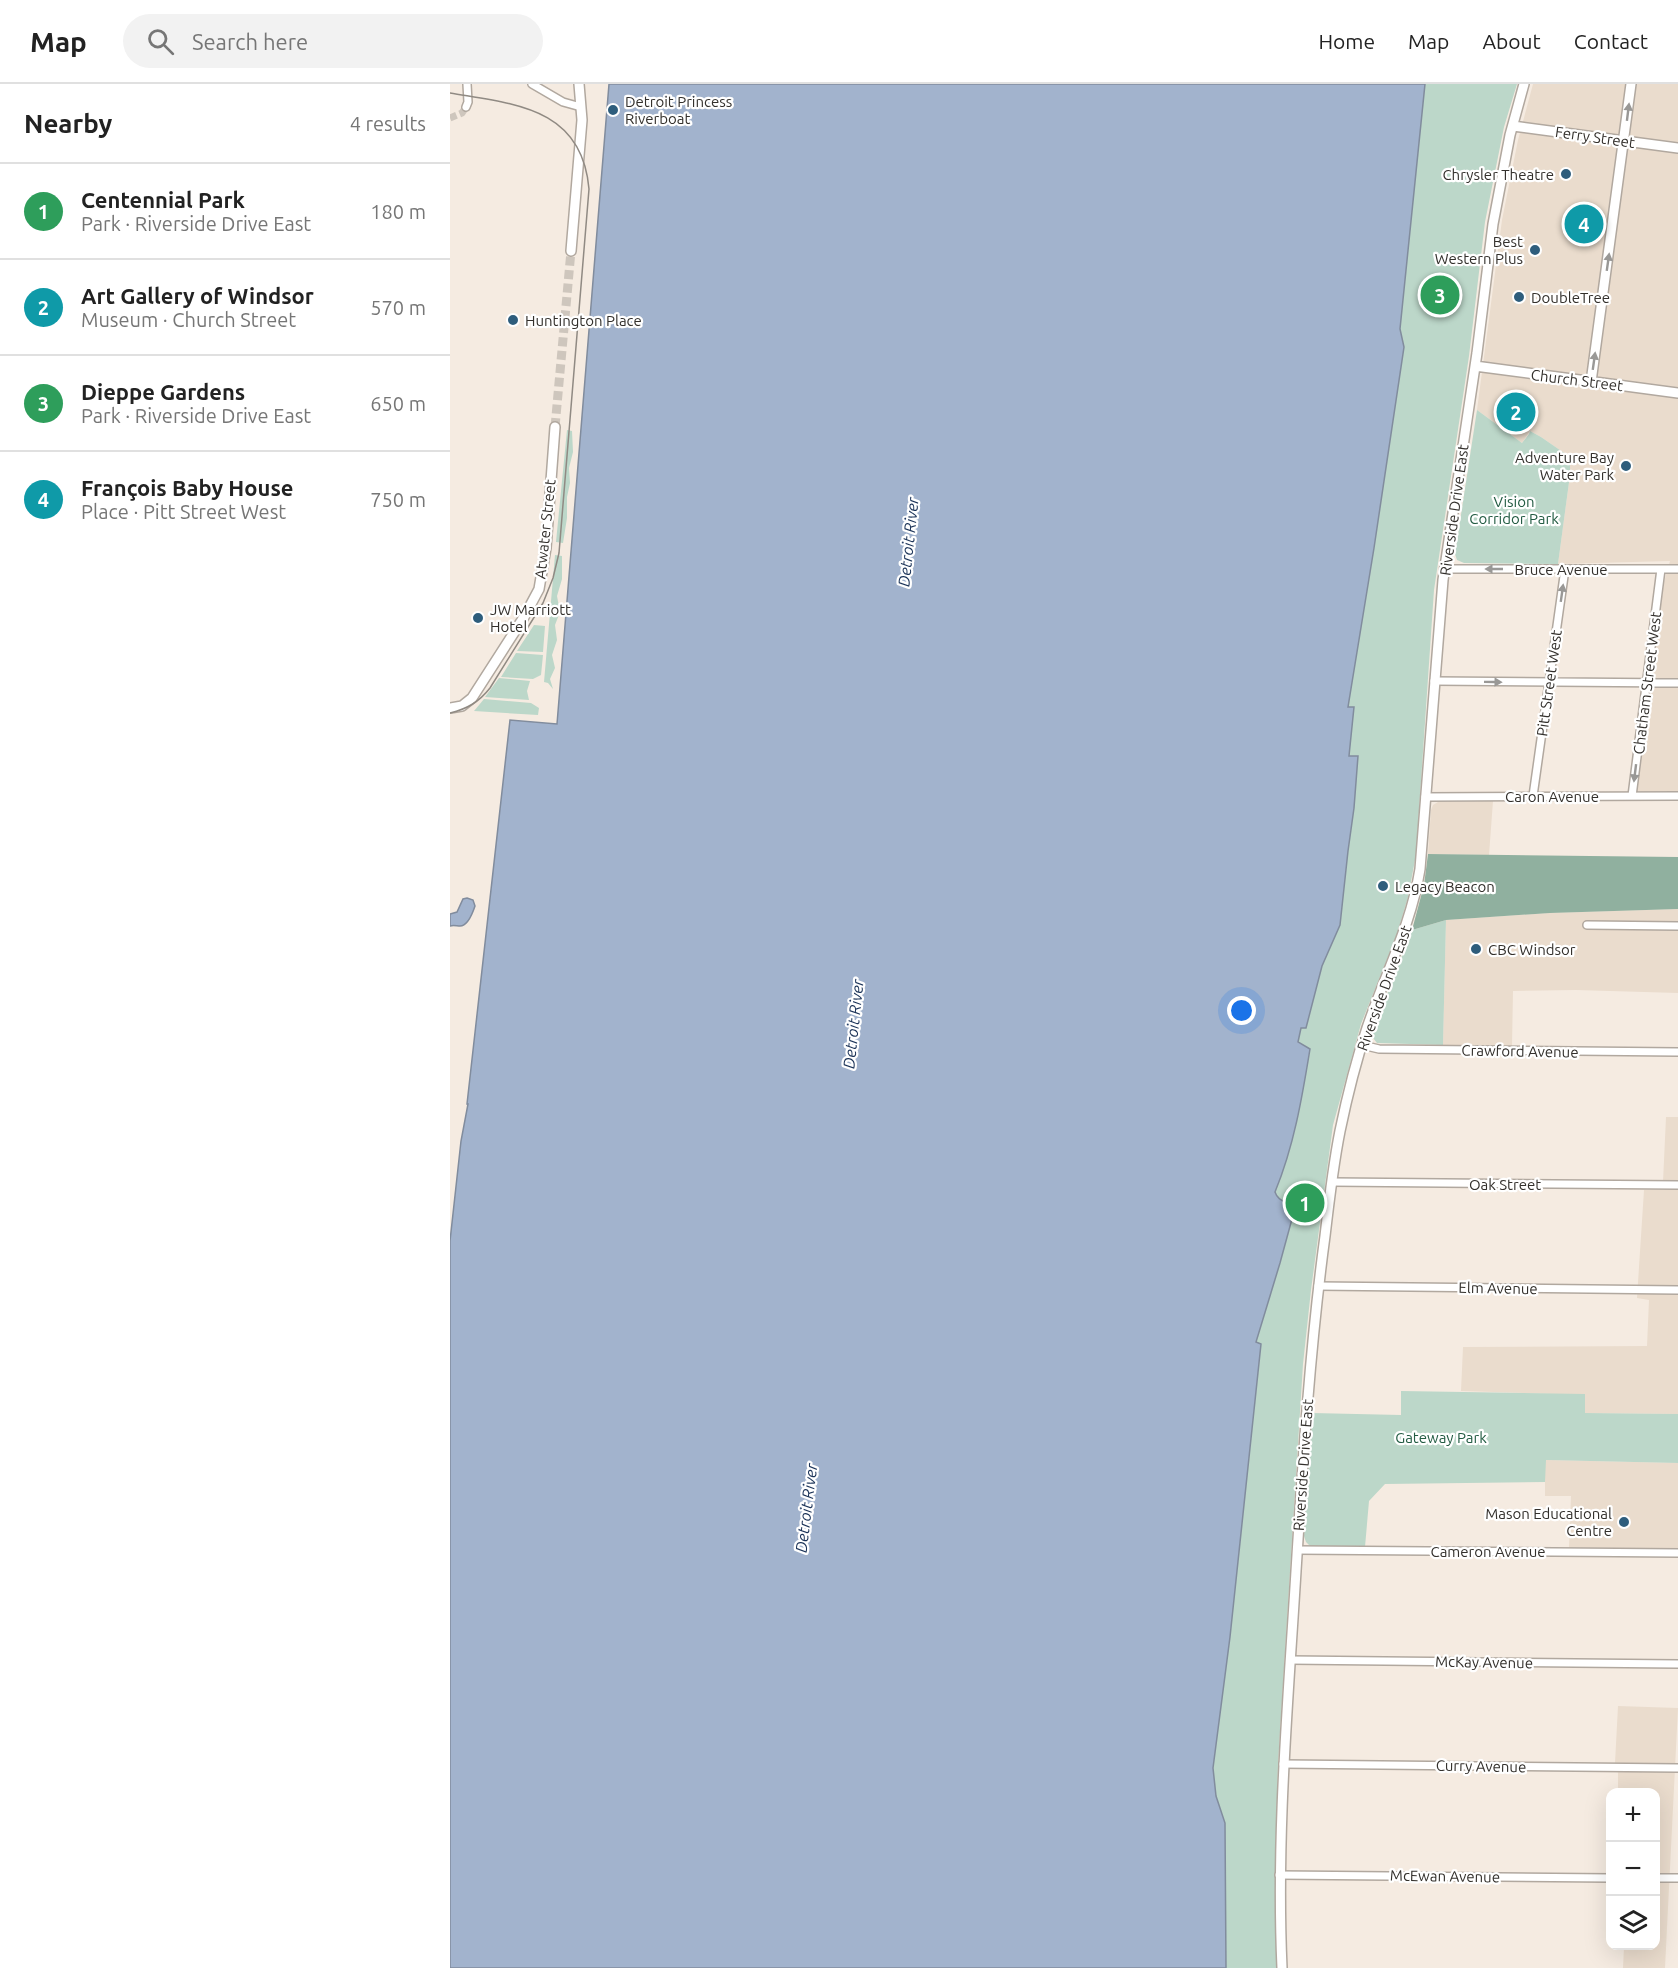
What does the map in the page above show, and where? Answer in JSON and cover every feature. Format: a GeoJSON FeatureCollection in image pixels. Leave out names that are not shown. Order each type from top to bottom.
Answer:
{"type":"FeatureCollection","features":[{"type":"Feature","properties":{"kind":"main road"},"geometry":{"type":"LineString","coordinates":[[571,251],[579,170],[581,107],[579,84]]}},
{"type":"Feature","properties":{"kind":"main road","name":"Riverside Drive East"},"geometry":{"type":"LineString","coordinates":[[1282,1968],[1279,1875],[1283,1764],[1304,1444],[1318,1286],[1345,1107],[1381,988],[1407,926],[1416,895],[1445,569],[1493,224],[1524,84]]}},
{"type":"Feature","properties":{"kind":"main road"},"geometry":{"type":"LineString","coordinates":[[1592,382],[1631,84]]}},
{"type":"Feature","properties":{"kind":"main road","name":"Ferry Street"},"geometry":{"type":"LineString","coordinates":[[1513,126],[1678,148]]}},
{"type":"Feature","properties":{"kind":"main road","name":"Church Street"},"geometry":{"type":"LineString","coordinates":[[1475,366],[1678,393]]}},
{"type":"Feature","properties":{"kind":"main road","name":"Atwater Street"},"geometry":{"type":"LineString","coordinates":[[451,708],[462,706],[472,698],[524,617],[539,589],[546,548],[555,427]]}},
{"type":"Feature","properties":{"kind":"street"},"geometry":{"type":"LineString","coordinates":[[466,107],[467,84]]}},
{"type":"Feature","properties":{"kind":"street"},"geometry":{"type":"LineString","coordinates":[[532,84],[563,102],[581,107]]}},
{"type":"Feature","properties":{"kind":"street","name":"Bruce Avenue"},"geometry":{"type":"LineString","coordinates":[[1445,569],[1678,569]]}},
{"type":"Feature","properties":{"kind":"street","name":"Pitt Street West"},"geometry":{"type":"LineString","coordinates":[[1533,796],[1565,569]]}},
{"type":"Feature","properties":{"kind":"street","name":"Chatham Street West"},"geometry":{"type":"LineString","coordinates":[[1632,796],[1661,569]]}},
{"type":"Feature","properties":{"kind":"street"},"geometry":{"type":"LineString","coordinates":[[1434,681],[1678,683]]}},
{"type":"Feature","properties":{"kind":"street","name":"Caron Avenue"},"geometry":{"type":"LineString","coordinates":[[1425,797],[1678,796]]}},
{"type":"Feature","properties":{"kind":"street"},"geometry":{"type":"LineString","coordinates":[[1587,925],[1678,926]]}},
{"type":"Feature","properties":{"kind":"street","name":"Crawford Avenue"},"geometry":{"type":"LineString","coordinates":[[1362,1045],[1379,1049],[1678,1052]]}},
{"type":"Feature","properties":{"kind":"street","name":"Oak Street"},"geometry":{"type":"LineString","coordinates":[[1332,1182],[1678,1185]]}},
{"type":"Feature","properties":{"kind":"street","name":"Elm Avenue"},"geometry":{"type":"LineString","coordinates":[[1318,1286],[1678,1290]]}},
{"type":"Feature","properties":{"kind":"street","name":"Cameron Avenue"},"geometry":{"type":"LineString","coordinates":[[1297,1550],[1678,1553]]}},
{"type":"Feature","properties":{"kind":"street","name":"McKay Avenue"},"geometry":{"type":"LineString","coordinates":[[1290,1660],[1678,1664]]}},
{"type":"Feature","properties":{"kind":"street","name":"Curry Avenue"},"geometry":{"type":"LineString","coordinates":[[1283,1764],[1678,1768]]}},
{"type":"Feature","properties":{"kind":"street","name":"McEwan Avenue"},"geometry":{"type":"LineString","coordinates":[[1279,1875],[1606,1878]]}},
{"type":"Feature","properties":{"kind":"street"},"geometry":{"type":"LineString","coordinates":[[1660,1878],[1678,1878]]}},
{"type":"Feature","properties":{"kind":"shaded area"},"geometry":{"type":"Polygon","coordinates":[[[1533,84],[1678,84],[1678,791],[1636,791],[1664,582],[1670,561],[1558,564],[1570,475],[1570,457],[1530,431],[1522,443],[1477,410],[1502,220],[1518,140],[1533,84]]]}},
{"type":"Feature","properties":{"kind":"shaded area"},"geometry":{"type":"Polygon","coordinates":[[[1493,801],[1489,855],[1428,854],[1433,805],[1438,802],[1493,801]]]}},
{"type":"Feature","properties":{"kind":"shaded area"},"geometry":{"type":"Polygon","coordinates":[[[1678,909],[1678,993],[1513,991],[1512,1046],[1443,1045],[1446,920],[1550,913],[1678,909]]]}},
{"type":"Feature","properties":{"kind":"shaded area"},"geometry":{"type":"Polygon","coordinates":[[[1666,1117],[1678,1117],[1678,1182],[1663,1182],[1666,1117]]]}},
{"type":"Feature","properties":{"kind":"shaded area"},"geometry":{"type":"Polygon","coordinates":[[[1644,1190],[1678,1190],[1678,1414],[1585,1413],[1585,1395],[1461,1391],[1463,1347],[1647,1346],[1649,1300],[1637,1298],[1644,1190]]]}},
{"type":"Feature","properties":{"kind":"shaded area","name":"Mason Educational Centre"},"geometry":{"type":"Polygon","coordinates":[[[1545,1460],[1678,1463],[1678,1549],[1569,1548],[1571,1496],[1545,1496],[1545,1460]]]}},
{"type":"Feature","properties":{"kind":"shaded area"},"geometry":{"type":"Polygon","coordinates":[[[1618,1706],[1678,1708],[1665,1968],[1623,1968],[1624,1950],[1660,1950],[1660,1788],[1618,1788],[1615,1763],[1618,1706]]]}},
{"type":"Feature","properties":{"kind":"green space"},"geometry":{"type":"Polygon","coordinates":[[[1425,84],[1517,84],[1504,127],[1485,222],[1469,356],[1434,590],[1416,855],[1408,897],[1397,934],[1361,1024],[1333,1125],[1311,1290],[1303,1364],[1278,1764],[1275,1867],[1277,1968],[1226,1968],[1225,1823],[1216,1796],[1213,1768],[1230,1637],[1261,1345],[1256,1342],[1295,1208],[1278,1197],[1275,1191],[1292,1139],[1310,1050],[1298,1043],[1301,1027],[1306,1028],[1322,966],[1340,925],[1358,756],[1349,756],[1353,707],[1348,707],[1404,347],[1400,329],[1425,84]]]}},
{"type":"Feature","properties":{"kind":"green space","name":"Vision Corridor Park"},"geometry":{"type":"Polygon","coordinates":[[[1477,410],[1522,443],[1530,431],[1570,457],[1570,475],[1558,564],[1464,563],[1457,560],[1455,554],[1477,410]]]}},
{"type":"Feature","properties":{"kind":"green space"},"geometry":{"type":"Polygon","coordinates":[[[567,430],[572,431],[573,452],[569,468],[570,483],[563,543],[556,542],[567,430]]]}},
{"type":"Feature","properties":{"kind":"green space"},"geometry":{"type":"Polygon","coordinates":[[[555,555],[562,556],[562,579],[557,596],[560,612],[555,625],[557,640],[552,655],[555,668],[550,679],[553,689],[544,682],[555,555]]]}},
{"type":"Feature","properties":{"kind":"green space"},"geometry":{"type":"Polygon","coordinates":[[[534,625],[545,626],[543,652],[517,651],[534,625]]]}},
{"type":"Feature","properties":{"kind":"green space"},"geometry":{"type":"Polygon","coordinates":[[[516,653],[543,655],[541,675],[533,679],[501,677],[516,653]]]}},
{"type":"Feature","properties":{"kind":"green space"},"geometry":{"type":"Polygon","coordinates":[[[499,678],[530,681],[527,691],[529,700],[485,697],[499,678]]]}},
{"type":"Feature","properties":{"kind":"green space"},"geometry":{"type":"Polygon","coordinates":[[[484,699],[531,703],[539,708],[538,715],[474,711],[484,699]]]}},
{"type":"Feature","properties":{"kind":"green space"},"geometry":{"type":"Polygon","coordinates":[[[1428,854],[1678,857],[1678,909],[1550,913],[1446,920],[1412,930],[1424,885],[1428,854]]]}},
{"type":"Feature","properties":{"kind":"green space"},"geometry":{"type":"Polygon","coordinates":[[[1446,920],[1443,1045],[1377,1043],[1372,1033],[1412,930],[1446,920]]]}},
{"type":"Feature","properties":{"kind":"green space","name":"Gateway Park"},"geometry":{"type":"Polygon","coordinates":[[[1401,1391],[1585,1394],[1585,1413],[1678,1414],[1678,1463],[1546,1460],[1545,1482],[1385,1484],[1369,1501],[1365,1547],[1310,1546],[1304,1536],[1312,1413],[1401,1415],[1401,1391]]]}},
{"type":"Feature","properties":{"kind":"water","name":"Detroit River"},"geometry":{"type":"Polygon","coordinates":[[[609,84],[1425,84],[1400,329],[1404,347],[1348,707],[1354,707],[1349,756],[1358,756],[1340,925],[1322,966],[1306,1028],[1301,1028],[1298,1042],[1310,1049],[1292,1139],[1275,1192],[1278,1198],[1295,1208],[1256,1342],[1261,1344],[1230,1637],[1213,1768],[1216,1796],[1225,1823],[1226,1968],[450,1968],[450,1241],[461,1141],[468,1104],[510,720],[557,724],[609,84]]]}},
{"type":"Feature","properties":{"kind":"water"},"geometry":{"type":"Polygon","coordinates":[[[463,899],[473,900],[475,906],[470,918],[463,925],[450,926],[450,914],[457,912],[463,899]]]}},
{"type":"Feature","properties":{"kind":"tunnel"},"geometry":{"type":"LineString","coordinates":[[450,118],[462,113],[466,107]]}},
{"type":"Feature","properties":{"kind":"tunnel"},"geometry":{"type":"LineString","coordinates":[[555,427],[571,251]]}},
{"type":"Feature","properties":{"kind":"tram line"},"geometry":{"type":"LineString","coordinates":[[450,93],[520,107],[541,114],[559,125],[573,141],[584,162],[589,189],[559,553],[553,578],[543,603],[490,688],[472,704],[450,713]]}},
{"type":"Feature","properties":{"kind":"place","name":"Detroit Princess Riverboat"},"geometry":{"type":"Point","coordinates":[613,110]}},
{"type":"Feature","properties":{"kind":"place","name":"Chrysler Theatre"},"geometry":{"type":"Point","coordinates":[1566,174]}},
{"type":"Feature","properties":{"kind":"place","name":"François Baby House"},"geometry":{"type":"Point","coordinates":[1584,224]}},
{"type":"Feature","properties":{"kind":"place","name":"Best Western Plus"},"geometry":{"type":"Point","coordinates":[1535,250]}},
{"type":"Feature","properties":{"kind":"place","name":"Dieppe Gardens"},"geometry":{"type":"Point","coordinates":[1440,295]}},
{"type":"Feature","properties":{"kind":"place","name":"DoubleTree"},"geometry":{"type":"Point","coordinates":[1519,297]}},
{"type":"Feature","properties":{"kind":"place","name":"Huntington Place"},"geometry":{"type":"Point","coordinates":[513,320]}},
{"type":"Feature","properties":{"kind":"place","name":"Art Gallery of Windsor"},"geometry":{"type":"Point","coordinates":[1516,412]}},
{"type":"Feature","properties":{"kind":"place","name":"Adventure Bay Water Park"},"geometry":{"type":"Point","coordinates":[1626,466]}},
{"type":"Feature","properties":{"kind":"place","name":"JW Marriott Hotel"},"geometry":{"type":"Point","coordinates":[478,618]}},
{"type":"Feature","properties":{"kind":"place","name":"Legacy Beacon"},"geometry":{"type":"Point","coordinates":[1383,886]}},
{"type":"Feature","properties":{"kind":"place","name":"CBC Windsor"},"geometry":{"type":"Point","coordinates":[1476,949]}},
{"type":"Feature","properties":{"kind":"place","name":"Centennial Park"},"geometry":{"type":"Point","coordinates":[1305,1203]}},
{"type":"Feature","properties":{"kind":"place","name":"Mason Educational Centre"},"geometry":{"type":"Point","coordinates":[1624,1522]}}]}
